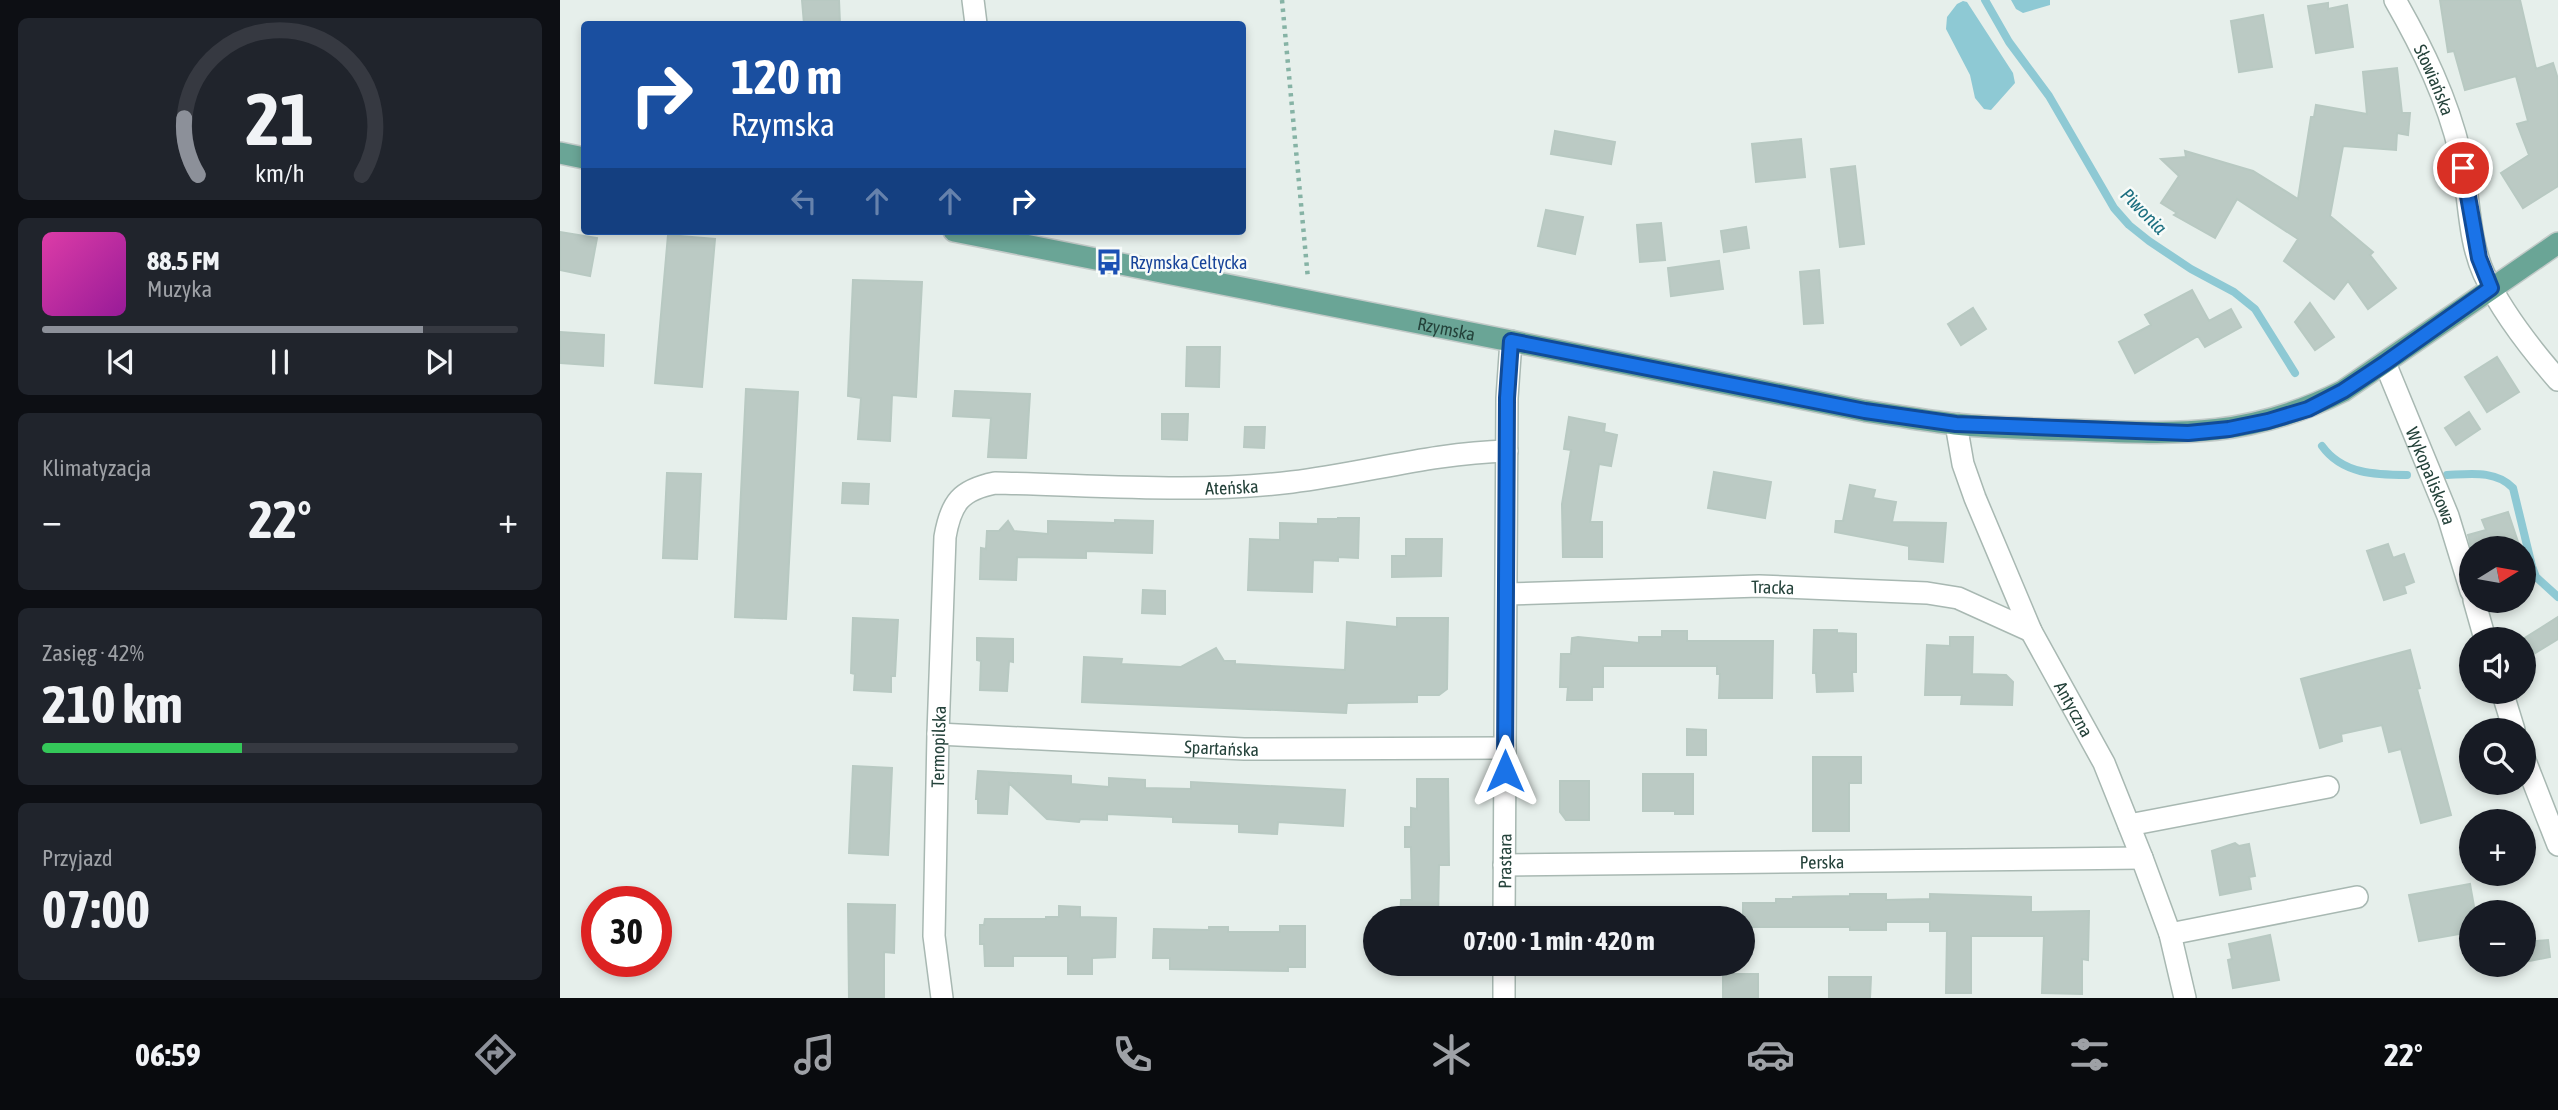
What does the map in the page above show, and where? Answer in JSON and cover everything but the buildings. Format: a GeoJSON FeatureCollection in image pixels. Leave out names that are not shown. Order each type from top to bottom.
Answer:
{"type":"FeatureCollection","features":[{"type":"Feature","properties":{"kind":"main road"},"geometry":{"type":"LineString","coordinates":[[560,153],[581,157]]}},
{"type":"Feature","properties":{"kind":"main road","name":"Rzymska"},"geometry":{"type":"LineString","coordinates":[[1001,236],[1310,301],[1865,411],[1956,424],[2188,433],[2229,429],[2308,409],[2343,391],[2558,243]]}},
{"type":"Feature","properties":{"kind":"street"},"geometry":{"type":"LineString","coordinates":[[974,0],[976,21]]}},
{"type":"Feature","properties":{"kind":"street","name":"Słowiańska"},"geometry":{"type":"LineString","coordinates":[[2395,0],[2433,69],[2460,150],[2479,258],[2491,288],[2518,329],[2558,380]]}},
{"type":"Feature","properties":{"kind":"street","name":"Prastara"},"geometry":{"type":"LineString","coordinates":[[1504,906],[1507,452],[1511,341]]}},
{"type":"Feature","properties":{"kind":"street","name":"Wykopaliskowa"},"geometry":{"type":"LineString","coordinates":[[2385,363],[2448,516],[2459,552]]}},
{"type":"Feature","properties":{"kind":"street","name":"Antyczna"},"geometry":{"type":"LineString","coordinates":[[1956,424],[1963,464],[1975,498],[2031,631],[2104,763],[2129,825],[2170,934],[2185,998]]}},
{"type":"Feature","properties":{"kind":"street","name":"Ateńska"},"geometry":{"type":"LineString","coordinates":[[959,498],[975,487],[995,483],[1236,487],[1293,482],[1466,452],[1507,452]]}},
{"type":"Feature","properties":{"kind":"street","name":"Termopilska"},"geometry":{"type":"LineString","coordinates":[[942,998],[934,936],[938,734],[945,537],[948,517],[959,498]]}},
{"type":"Feature","properties":{"kind":"street","name":"Tracka"},"geometry":{"type":"LineString","coordinates":[[1507,594],[1759,586],[1927,593],[1958,597],[2031,631]]}},
{"type":"Feature","properties":{"kind":"street","name":"Spartańska"},"geometry":{"type":"LineString","coordinates":[[938,734],[1244,750],[1505,748]]}},
{"type":"Feature","properties":{"kind":"street"},"geometry":{"type":"LineString","coordinates":[[2129,825],[2328,787]]}},
{"type":"Feature","properties":{"kind":"street"},"geometry":{"type":"LineString","coordinates":[[2536,789],[2558,845]]}},
{"type":"Feature","properties":{"kind":"street","name":"Perska"},"geometry":{"type":"LineString","coordinates":[[1504,865],[2142,858]]}},
{"type":"Feature","properties":{"kind":"street"},"geometry":{"type":"LineString","coordinates":[[2170,934],[2357,897]]}},
{"type":"Feature","properties":{"kind":"street"},"geometry":{"type":"LineString","coordinates":[[1504,976],[1504,998]]}},
{"type":"Feature","properties":{"kind":"path"},"geometry":{"type":"LineString","coordinates":[[1282,0],[1310,301]]}},
{"type":"Feature","properties":{"kind":"water"},"geometry":{"type":"Polygon","coordinates":[[[2011,0],[2050,0],[2050,5],[2023,13],[2016,9],[2011,0]]]}},
{"type":"Feature","properties":{"kind":"water"},"geometry":{"type":"Polygon","coordinates":[[[1967,2],[2013,73],[2015,83],[1991,110],[1984,109],[1975,98],[1970,75],[1946,29],[1947,17],[1957,4],[1967,2]]]}},
{"type":"Feature","properties":{"kind":"waterway","name":"Piwonia"},"geometry":{"type":"LineString","coordinates":[[1985,0],[2009,42],[2049,96],[2114,208],[2149,241],[2191,269],[2234,292],[2255,309],[2295,373]]}},
{"type":"Feature","properties":{"kind":"waterway","name":"Piwonia"},"geometry":{"type":"LineString","coordinates":[[2322,446],[2339,462],[2360,471],[2407,475]]}},
{"type":"Feature","properties":{"kind":"waterway","name":"Piwonia"},"geometry":{"type":"LineString","coordinates":[[2447,475],[2491,476],[2513,488],[2536,577],[2558,597]]}},
{"type":"Feature","properties":{"kind":"place","name":"Rzymska Celtycka"},"geometry":{"type":"Point","coordinates":[1109,262]}},
{"type":"Feature","properties":{"kind":"route"},"geometry":{"type":"LineString","coordinates":[[1505,771],[1507,398],[1511,341],[1865,411],[1956,424],[2123,432],[2188,433],[2229,429],[2308,409],[2343,391],[2491,288],[2479,258],[2463,168]]}}]}
